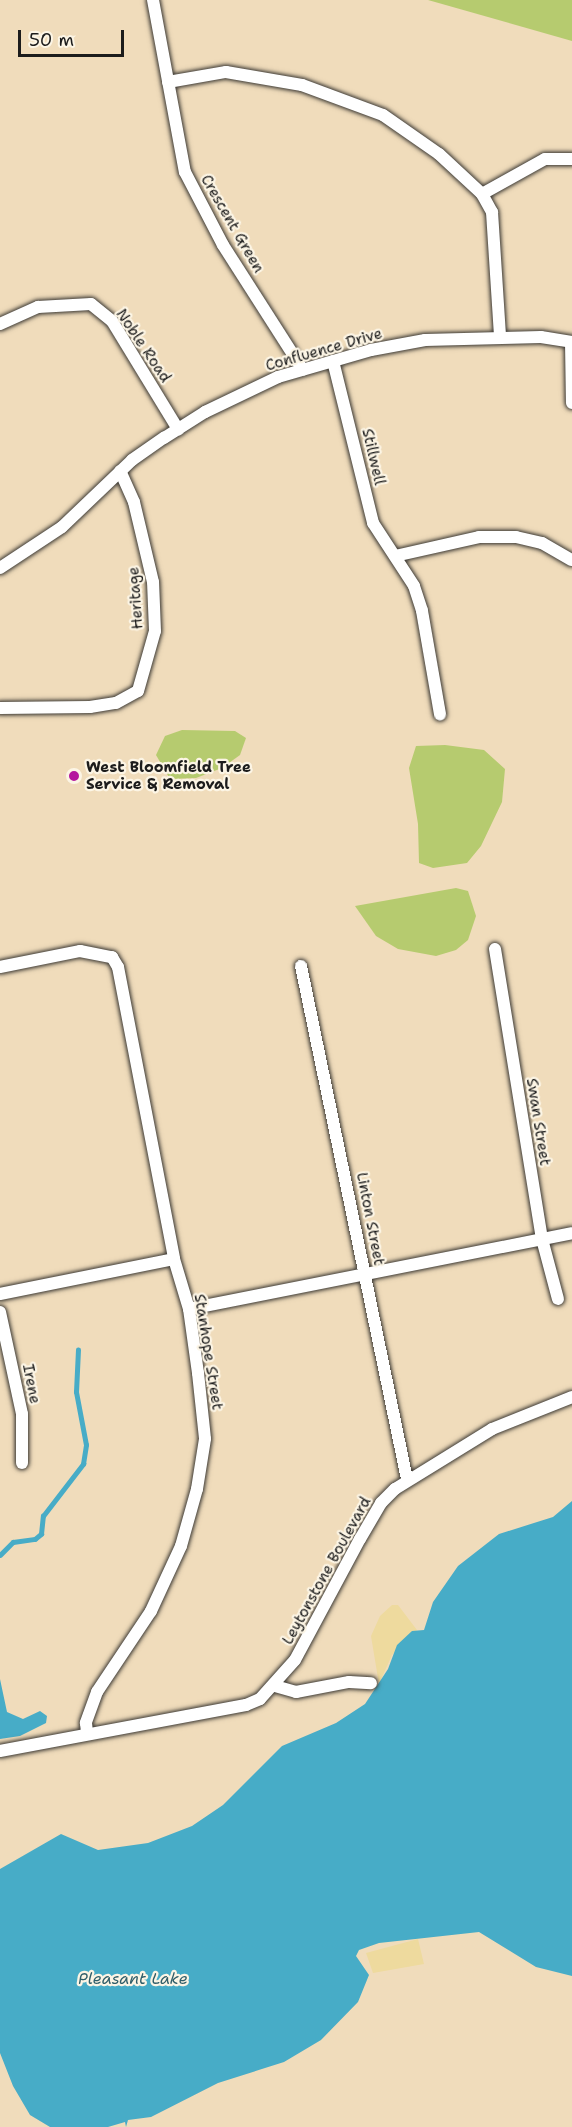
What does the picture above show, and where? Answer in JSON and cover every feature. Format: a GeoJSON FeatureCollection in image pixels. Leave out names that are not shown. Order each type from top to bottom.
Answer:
{"type":"FeatureCollection","features":[{"type":"Feature","properties":{"kind":"street","name":"Crescent Green"},"geometry":{"type":"LineString","coordinates":[[153,0],[176,136],[185,172],[198,200],[303,369]]}},
{"type":"Feature","properties":{"kind":"street"},"geometry":{"type":"LineString","coordinates":[[168,81],[226,72],[258,75],[343,98],[383,115],[440,153],[482,194],[492,213],[497,248],[500,337]]}},
{"type":"Feature","properties":{"kind":"street"},"geometry":{"type":"LineString","coordinates":[[482,194],[545,159],[572,159]]}},
{"type":"Feature","properties":{"kind":"street","name":"Noble Road"},"geometry":{"type":"LineString","coordinates":[[1,321],[38,307],[92,304],[112,321],[178,429]]}},
{"type":"Feature","properties":{"kind":"street","name":"Confluence Drive"},"geometry":{"type":"LineString","coordinates":[[0,567],[62,526],[120,471],[178,429],[246,392],[303,369],[425,340],[500,337],[571,342]]}},
{"type":"Feature","properties":{"kind":"street"},"geometry":{"type":"LineString","coordinates":[[571,342],[572,403]]}},
{"type":"Feature","properties":{"kind":"street","name":"Stillwell"},"geometry":{"type":"LineString","coordinates":[[333,361],[373,522],[414,586],[422,611],[440,714]]}},
{"type":"Feature","properties":{"kind":"street","name":"Heritage"},"geometry":{"type":"LineString","coordinates":[[0,708],[90,707],[116,704],[138,691],[155,631],[153,582],[140,523],[120,471]]}},
{"type":"Feature","properties":{"kind":"street"},"geometry":{"type":"LineString","coordinates":[[395,556],[479,537],[516,537],[542,543],[572,561]]}},
{"type":"Feature","properties":{"kind":"street","name":"Swan Street"},"geometry":{"type":"LineString","coordinates":[[495,949],[542,1239],[558,1299]]}},
{"type":"Feature","properties":{"kind":"street","name":"Stanhope Street"},"geometry":{"type":"LineString","coordinates":[[0,967],[80,951],[112,957],[122,979],[174,1259],[189,1309],[205,1439],[197,1489],[166,1581],[97,1692],[86,1723],[87,1732]]}},
{"type":"Feature","properties":{"kind":"street","name":"Linton Street"},"geometry":{"type":"LineString","coordinates":[[301,966],[407,1479]]}},
{"type":"Feature","properties":{"kind":"street"},"geometry":{"type":"LineString","coordinates":[[189,1309],[572,1233]]}},
{"type":"Feature","properties":{"kind":"street"},"geometry":{"type":"LineString","coordinates":[[0,1294],[174,1259]]}},
{"type":"Feature","properties":{"kind":"street","name":"Irene"},"geometry":{"type":"LineString","coordinates":[[0,1312],[22,1414],[22,1463]]}},
{"type":"Feature","properties":{"kind":"street","name":"Leytonstone Boulevard"},"geometry":{"type":"LineString","coordinates":[[0,1751],[87,1732],[246,1705],[275,1686],[295,1660],[381,1503],[407,1479],[492,1429],[572,1397]]}},
{"type":"Feature","properties":{"kind":"street"},"geometry":{"type":"LineString","coordinates":[[275,1686],[296,1692],[349,1682],[371,1683]]}},
{"type":"Feature","properties":{"kind":"green space"},"geometry":{"type":"Polygon","coordinates":[[[428,0],[572,0],[572,41],[428,0]]]}},
{"type":"Feature","properties":{"kind":"green space"},"geometry":{"type":"Polygon","coordinates":[[[182,730],[235,731],[246,738],[240,755],[222,768],[196,778],[170,779],[156,755],[165,736],[182,730]]]}},
{"type":"Feature","properties":{"kind":"green space"},"geometry":{"type":"Polygon","coordinates":[[[445,745],[484,750],[505,769],[502,802],[481,846],[467,863],[433,868],[419,863],[418,824],[409,768],[416,746],[445,745]]]}},
{"type":"Feature","properties":{"kind":"green space"},"geometry":{"type":"Polygon","coordinates":[[[456,888],[468,891],[476,916],[468,940],[456,950],[436,956],[398,949],[376,936],[355,906],[456,888]]]}},
{"type":"Feature","properties":{"kind":"sand"},"geometry":{"type":"Polygon","coordinates":[[[392,1605],[398,1605],[417,1630],[392,1655],[379,1684],[371,1636],[380,1616],[392,1605]]]}},
{"type":"Feature","properties":{"kind":"sand"},"geometry":{"type":"Polygon","coordinates":[[[418,1939],[424,1964],[373,1973],[366,1953],[418,1939]]]}},
{"type":"Feature","properties":{"kind":"water","name":"Pleasant Lake"},"geometry":{"type":"Polygon","coordinates":[[[572,1501],[572,1976],[536,1967],[479,1932],[379,1943],[359,1950],[356,1956],[369,1975],[358,2002],[321,2040],[284,2062],[218,2083],[151,2117],[128,2120],[126,2127],[125,2122],[108,2127],[50,2127],[30,2115],[13,2086],[0,2053],[0,1869],[61,1834],[98,1850],[148,1843],[192,1826],[223,1805],[282,1746],[336,1723],[365,1704],[388,1669],[397,1645],[412,1631],[424,1630],[433,1602],[458,1566],[499,1534],[553,1517],[572,1501]]]}},
{"type":"Feature","properties":{"kind":"water"},"geometry":{"type":"Polygon","coordinates":[[[0,1679],[7,1712],[23,1719],[40,1711],[47,1716],[46,1723],[20,1736],[0,1739],[0,1679]]]}},
{"type":"Feature","properties":{"kind":"waterway"},"geometry":{"type":"LineString","coordinates":[[0,1555],[13,1542],[35,1539],[41,1534],[43,1516],[83,1464],[86,1445],[76,1392],[78,1350]]}},
{"type":"Feature","properties":{"kind":"place","name":"West Bloomfield Tree Service & Removal"},"geometry":{"type":"Point","coordinates":[74,776]}}]}
